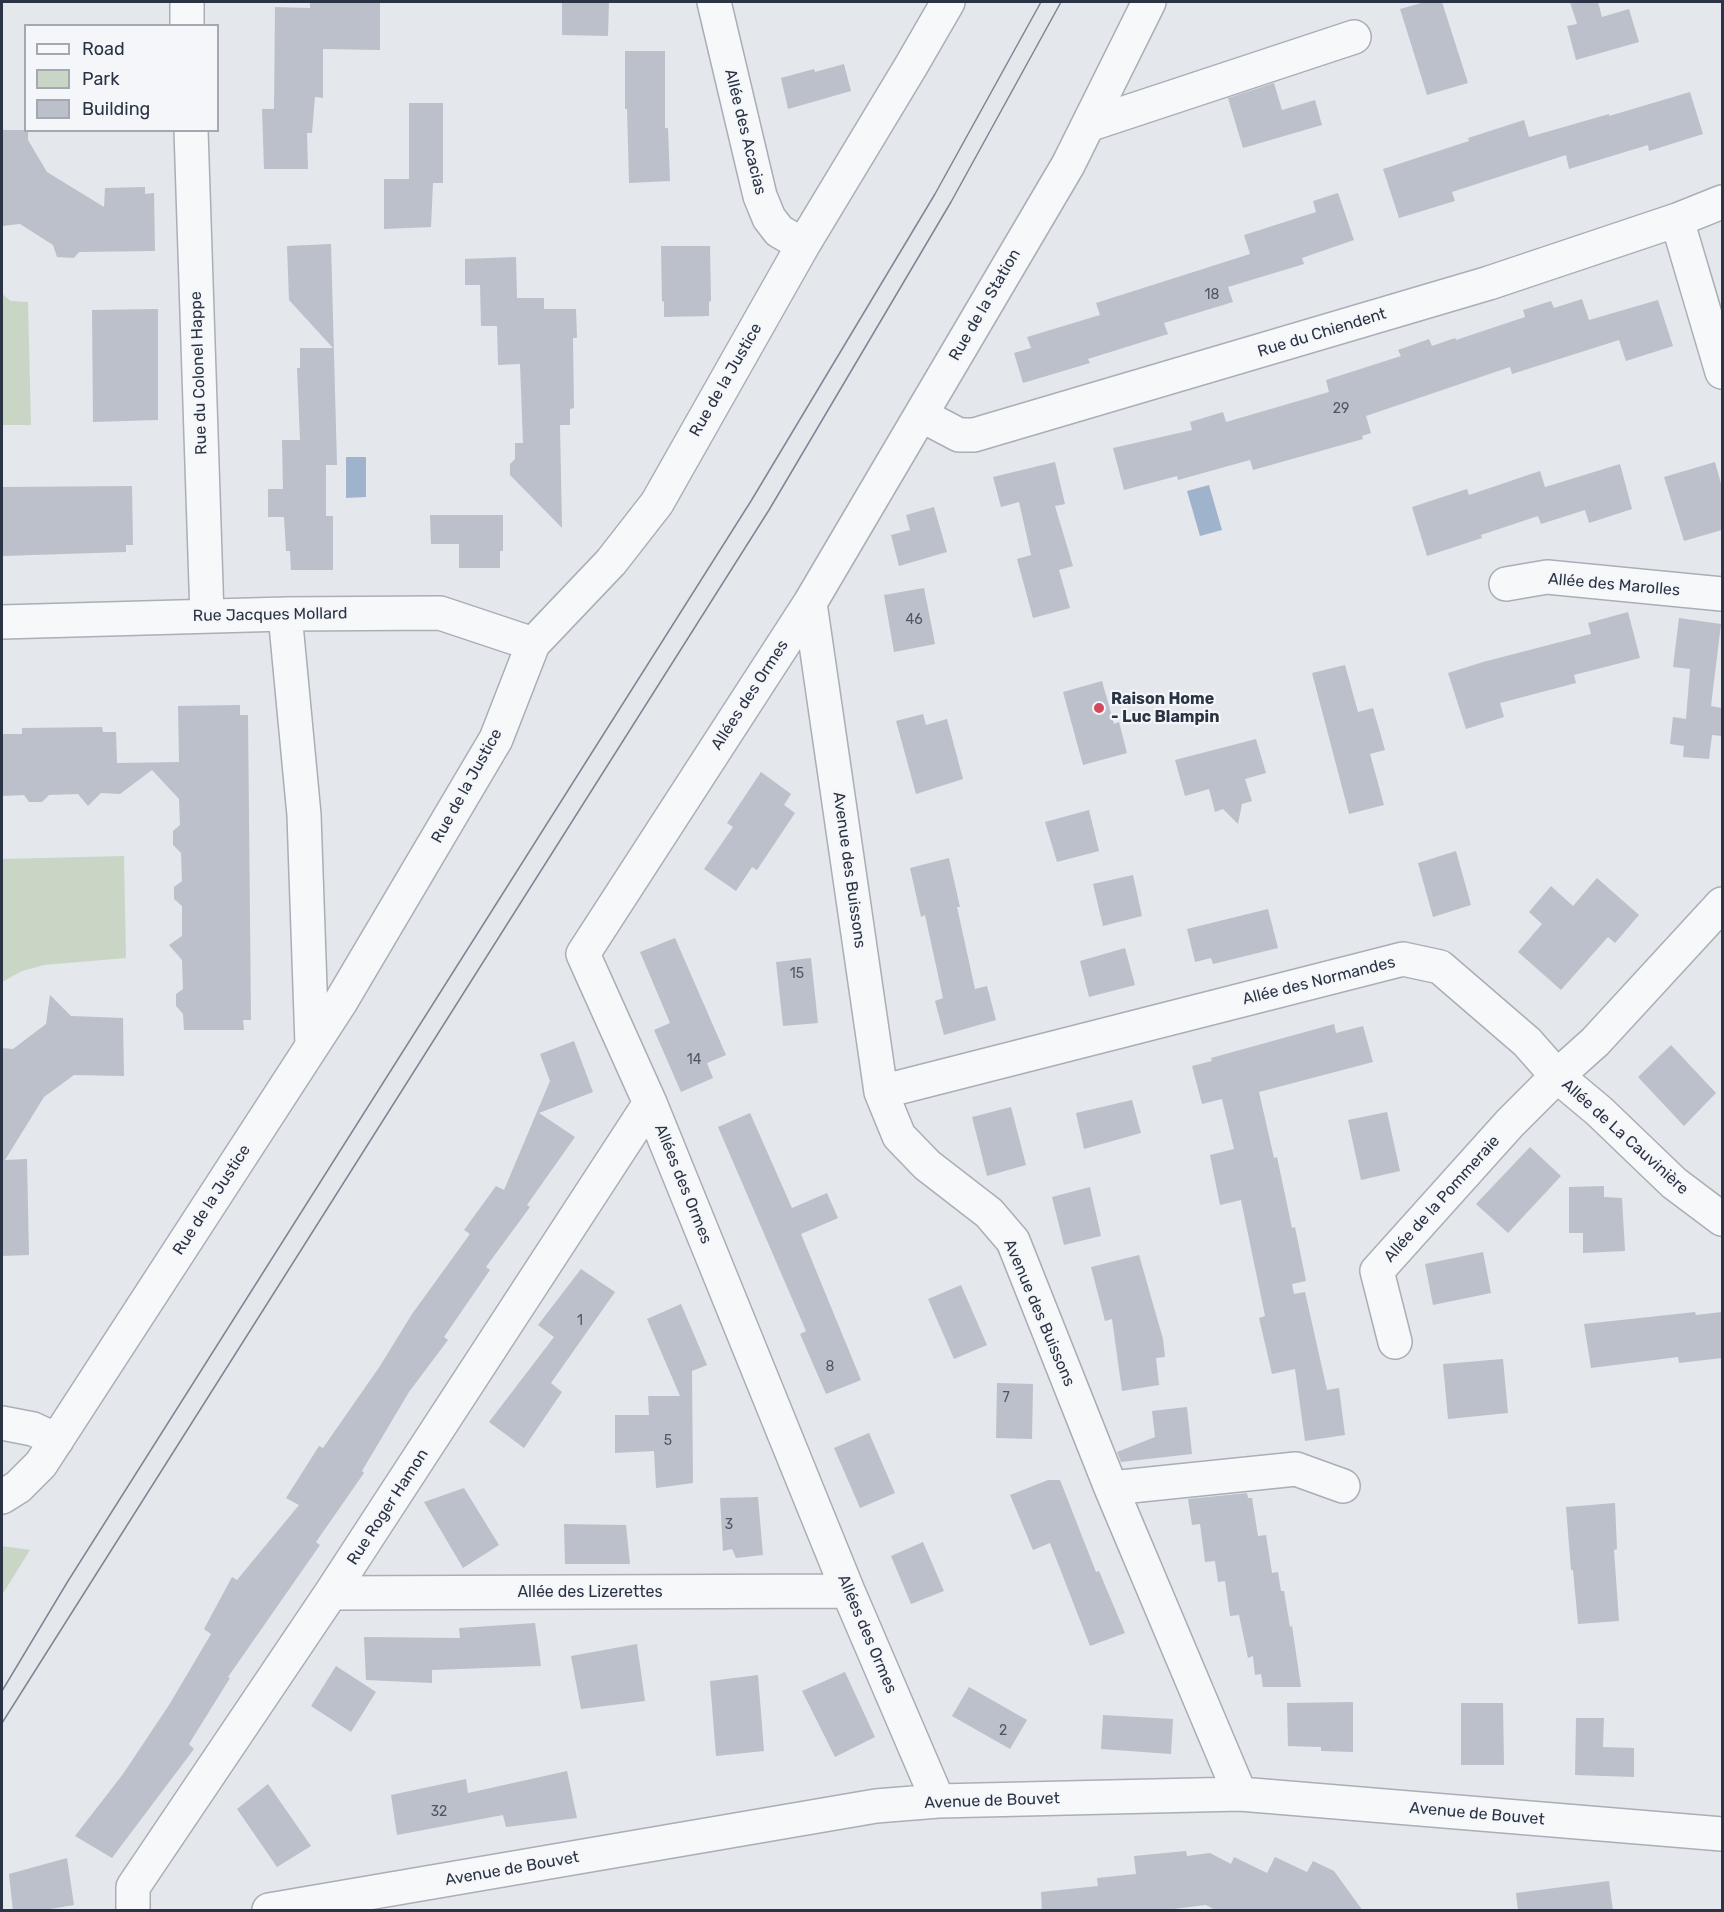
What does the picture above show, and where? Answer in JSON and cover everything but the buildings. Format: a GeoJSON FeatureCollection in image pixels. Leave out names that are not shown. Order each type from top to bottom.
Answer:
{"type":"FeatureCollection","features":[{"type":"Feature","properties":{"kind":"street"},"geometry":{"type":"LineString","coordinates":[[187,2],[188,24]]}},
{"type":"Feature","properties":{"kind":"street","name":"Allée des Acacias"},"geometry":{"type":"LineString","coordinates":[[714,2],[760,196],[769,218],[779,231],[803,245]]}},
{"type":"Feature","properties":{"kind":"street","name":"Rue de la Justice"},"geometry":{"type":"LineString","coordinates":[[2,1497],[18,1487],[41,1464],[340,1004],[496,739],[533,644],[611,562],[657,502],[803,245],[948,2]]}},
{"type":"Feature","properties":{"kind":"street","name":"Rue de la Station"},"geometry":{"type":"LineString","coordinates":[[810,603],[1068,165],[1149,2]]}},
{"type":"Feature","properties":{"kind":"street"},"geometry":{"type":"LineString","coordinates":[[1088,125],[1354,37]]}},
{"type":"Feature","properties":{"kind":"street","name":"Rue du Colonel Happe"},"geometry":{"type":"LineString","coordinates":[[191,132],[207,616]]}},
{"type":"Feature","properties":{"kind":"street","name":"Rue du Chiendent"},"geometry":{"type":"LineString","coordinates":[[921,415],[959,435],[974,435],[1478,287],[1677,220],[1722,202]]}},
{"type":"Feature","properties":{"kind":"street"},"geometry":{"type":"LineString","coordinates":[[1677,220],[1722,372]]}},
{"type":"Feature","properties":{"kind":"street","name":"Allée des Marolles"},"geometry":{"type":"LineString","coordinates":[[1506,584],[1546,577],[1722,594]]}},
{"type":"Feature","properties":{"kind":"street","name":"Avenue des Buissons"},"geometry":{"type":"LineString","coordinates":[[810,603],[881,1092],[898,1136],[927,1166],[989,1213],[1013,1241],[1111,1488],[1240,1794]]}},
{"type":"Feature","properties":{"kind":"street","name":"Allées des Ormes"},"geometry":{"type":"LineString","coordinates":[[810,603],[583,954],[650,1103],[848,1591],[938,1801]]}},
{"type":"Feature","properties":{"kind":"street","name":"Rue Jacques Mollard"},"geometry":{"type":"LineString","coordinates":[[2,622],[285,614],[440,613],[533,644]]}},
{"type":"Feature","properties":{"kind":"street"},"geometry":{"type":"LineString","coordinates":[[285,614],[304,815],[312,1045]]}},
{"type":"Feature","properties":{"kind":"street"},"geometry":{"type":"LineString","coordinates":[[1557,1076],[1594,1042],[1722,904]]}},
{"type":"Feature","properties":{"kind":"street","name":"Allée des Normandes"},"geometry":{"type":"LineString","coordinates":[[881,1092],[1403,959],[1440,967],[1527,1042],[1557,1076]]}},
{"type":"Feature","properties":{"kind":"street","name":"Allée de La Cauvinière"},"geometry":{"type":"LineString","coordinates":[[1557,1076],[1599,1111],[1674,1183],[1722,1219]]}},
{"type":"Feature","properties":{"kind":"street","name":"Allée de la Pommeraie"},"geometry":{"type":"LineString","coordinates":[[1395,1342],[1377,1271],[1510,1123],[1557,1076]]}},
{"type":"Feature","properties":{"kind":"street","name":"Rue Roger Hamon"},"geometry":{"type":"LineString","coordinates":[[133,1911],[133,1887],[331,1593],[650,1103]]}},
{"type":"Feature","properties":{"kind":"street"},"geometry":{"type":"LineString","coordinates":[[2,1423],[33,1429],[57,1440]]}},
{"type":"Feature","properties":{"kind":"street"},"geometry":{"type":"LineString","coordinates":[[1111,1488],[1296,1469],[1343,1486]]}},
{"type":"Feature","properties":{"kind":"street","name":"Allée des Lizerettes"},"geometry":{"type":"LineString","coordinates":[[331,1593],[848,1591]]}},
{"type":"Feature","properties":{"kind":"street","name":"Avenue de Bouvet"},"geometry":{"type":"LineString","coordinates":[[269,1911],[876,1806],[938,1801],[1240,1794],[1722,1834]]}},
{"type":"Feature","properties":{"kind":"green space"},"geometry":{"type":"Polygon","coordinates":[[[2,294],[11,301],[28,302],[31,425],[2,425],[2,294]]]}},
{"type":"Feature","properties":{"kind":"green space"},"geometry":{"type":"Polygon","coordinates":[[[124,856],[126,958],[44,965],[22,971],[2,982],[2,859],[124,856]]]}},
{"type":"Feature","properties":{"kind":"green space"},"geometry":{"type":"Polygon","coordinates":[[[2,1546],[30,1550],[2,1595],[2,1546]]]}},
{"type":"Feature","properties":{"kind":"water"},"geometry":{"type":"Polygon","coordinates":[[[346,457],[366,457],[366,497],[346,498],[346,457]]]}},
{"type":"Feature","properties":{"kind":"water"},"geometry":{"type":"Polygon","coordinates":[[[1209,485],[1222,530],[1200,536],[1187,491],[1209,485]]]}},
{"type":"Feature","properties":{"kind":"tram line"},"geometry":{"type":"LineString","coordinates":[[2,1691],[68,1581],[751,501],[935,194],[1041,2]]}},
{"type":"Feature","properties":{"kind":"tram line"},"geometry":{"type":"LineString","coordinates":[[2,1723],[769,510],[951,202],[1061,2]]}},
{"type":"Feature","properties":{"kind":"place","name":"Raison Home - Luc Blampin"},"geometry":{"type":"Point","coordinates":[1099,708]}}]}
